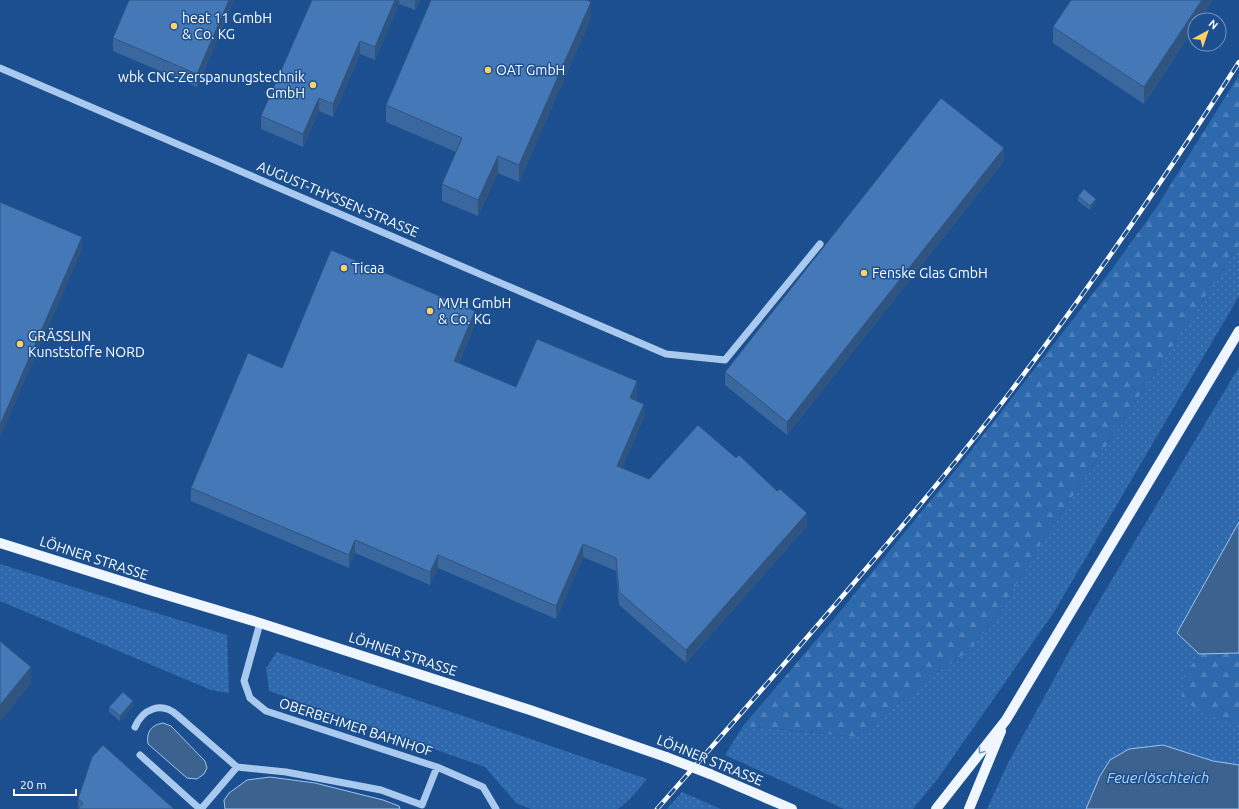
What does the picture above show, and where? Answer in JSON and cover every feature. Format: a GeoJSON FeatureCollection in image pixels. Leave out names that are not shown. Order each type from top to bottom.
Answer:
{"type":"FeatureCollection","features":[{"type":"Feature","properties":{"kind":"main road"},"geometry":{"type":"LineString","coordinates":[[936,809],[1006,720],[1239,331]]}},
{"type":"Feature","properties":{"kind":"main road","name":"LÖHNER STRASSE"},"geometry":{"type":"LineString","coordinates":[[0,543],[260,623],[523,708],[666,757],[792,809]]}},
{"type":"Feature","properties":{"kind":"main road"},"geometry":{"type":"LineString","coordinates":[[969,809],[1006,720]]}},
{"type":"Feature","properties":{"kind":"street","name":"AUGUST-THYSSEN-STRASSE"},"geometry":{"type":"LineString","coordinates":[[0,68],[666,354],[725,360],[820,244]]}},
{"type":"Feature","properties":{"kind":"street","name":"OBERBEHMER BAHNHOF"},"geometry":{"type":"LineString","coordinates":[[260,623],[244,680],[250,698],[266,711],[437,767],[483,787],[496,809]]}},
{"type":"Feature","properties":{"kind":"street"},"geometry":{"type":"LineString","coordinates":[[135,727],[142,716],[148,711],[154,709],[168,709],[237,767],[286,772],[381,790],[421,807],[437,767]]}},
{"type":"Feature","properties":{"kind":"street"},"geometry":{"type":"LineString","coordinates":[[140,755],[200,809],[237,767]]}},
{"type":"Feature","properties":{"kind":"green space"},"geometry":{"type":"Polygon","coordinates":[[[1239,75],[1239,245],[1033,556],[999,614],[969,651],[938,672],[857,737],[743,726],[834,619],[963,461],[1112,269],[1156,208],[1239,75]]]}},
{"type":"Feature","properties":{"kind":"green space"},"geometry":{"type":"Polygon","coordinates":[[[1239,245],[1239,296],[1054,612],[939,777],[913,809],[844,809],[725,755],[743,726],[857,737],[938,672],[969,651],[999,614],[1033,556],[1239,245]]]}},
{"type":"Feature","properties":{"kind":"green space"},"geometry":{"type":"Polygon","coordinates":[[[1239,367],[1239,522],[1177,633],[1199,654],[1184,676],[1222,720],[1239,723],[1239,765],[1213,761],[1163,745],[1087,806],[1086,809],[987,809],[1008,763],[1071,648],[1239,367]]]}},
{"type":"Feature","properties":{"kind":"green space"},"geometry":{"type":"Polygon","coordinates":[[[0,564],[227,635],[229,693],[211,690],[0,601],[0,564]]]}},
{"type":"Feature","properties":{"kind":"green space"},"geometry":{"type":"Polygon","coordinates":[[[277,652],[647,779],[630,799],[618,809],[531,809],[516,803],[485,767],[269,691],[266,668],[277,652]]]}},
{"type":"Feature","properties":{"kind":"green space"},"geometry":{"type":"Polygon","coordinates":[[[1239,653],[1239,723],[1222,720],[1181,701],[1184,676],[1199,654],[1239,653]]]}},
{"type":"Feature","properties":{"kind":"green space"},"geometry":{"type":"Polygon","coordinates":[[[682,792],[721,809],[667,809],[682,792]]]}},
{"type":"Feature","properties":{"kind":"water"},"geometry":{"type":"Polygon","coordinates":[[[1239,522],[1239,653],[1199,654],[1177,633],[1239,522]]]}},
{"type":"Feature","properties":{"kind":"water"},"geometry":{"type":"Polygon","coordinates":[[[163,723],[171,726],[205,761],[207,768],[204,774],[197,779],[187,778],[148,744],[148,736],[152,727],[163,723]]]}},
{"type":"Feature","properties":{"kind":"water","name":"Feuerlöschteich"},"geometry":{"type":"Polygon","coordinates":[[[1163,745],[1213,761],[1239,765],[1239,809],[1086,809],[1100,776],[1110,760],[1129,749],[1163,745]]]}},
{"type":"Feature","properties":{"kind":"water"},"geometry":{"type":"Polygon","coordinates":[[[270,777],[315,783],[383,800],[399,806],[400,809],[225,809],[224,800],[229,793],[247,780],[270,777]]]}},
{"type":"Feature","properties":{"kind":"building","name":"heat 11 GmbH & Co. KG"},"geometry":{"type":"Polygon","coordinates":[[[129,0],[229,0],[197,74],[113,38],[129,0]]]}},
{"type":"Feature","properties":{"kind":"building","name":"wbk CNC-Zerspanungstechnik GmbH"},"geometry":{"type":"Polygon","coordinates":[[[312,0],[395,0],[375,47],[360,41],[333,104],[319,98],[303,134],[261,116],[312,0]]]}},
{"type":"Feature","properties":{"kind":"building","name":"OAT GmbH"},"geometry":{"type":"Polygon","coordinates":[[[431,0],[587,0],[591,2],[519,165],[498,156],[478,200],[442,184],[462,138],[386,105],[431,0]]]}},
{"type":"Feature","properties":{"kind":"building"},"geometry":{"type":"Polygon","coordinates":[[[1071,0],[1202,0],[1194,12],[1187,12],[1187,22],[1144,87],[1053,27],[1071,0]]]}},
{"type":"Feature","properties":{"kind":"building","name":"Fenske Glas GmbH"},"geometry":{"type":"Polygon","coordinates":[[[941,98],[1004,148],[787,422],[725,372],[941,98]]]}},
{"type":"Feature","properties":{"kind":"building"},"geometry":{"type":"Polygon","coordinates":[[[1084,189],[1096,199],[1090,206],[1078,196],[1084,189]]]}},
{"type":"Feature","properties":{"kind":"building","name":"GRÄSSLIN Kunststoffe NORD"},"geometry":{"type":"Polygon","coordinates":[[[0,202],[82,237],[0,425],[0,202]]]}},
{"type":"Feature","properties":{"kind":"building"},"geometry":{"type":"Polygon","coordinates":[[[331,250],[475,311],[454,361],[516,387],[537,339],[637,381],[630,398],[644,404],[617,466],[649,479],[698,425],[736,458],[739,455],[777,491],[780,489],[807,513],[686,650],[619,592],[616,558],[583,544],[556,606],[438,555],[430,572],[355,540],[349,555],[191,488],[248,353],[282,368],[331,250]]]}},
{"type":"Feature","properties":{"kind":"building"},"geometry":{"type":"Polygon","coordinates":[[[0,641],[31,667],[0,705],[0,641]]]}},
{"type":"Feature","properties":{"kind":"building"},"geometry":{"type":"Polygon","coordinates":[[[123,692],[133,701],[120,716],[109,707],[123,692]]]}},
{"type":"Feature","properties":{"kind":"building"},"geometry":{"type":"Polygon","coordinates":[[[103,745],[174,809],[78,809],[83,803],[78,799],[92,757],[103,745]]]}},
{"type":"Feature","properties":{"kind":"railway"},"geometry":{"type":"LineString","coordinates":[[657,809],[882,550],[948,471],[995,411],[1071,311],[1128,229],[1239,62]]}},
{"type":"Feature","properties":{"kind":"place","name":"heat 11 GmbH & Co. KG"},"geometry":{"type":"Point","coordinates":[174,26]}},
{"type":"Feature","properties":{"kind":"place","name":"OAT GmbH"},"geometry":{"type":"Point","coordinates":[488,70]}},
{"type":"Feature","properties":{"kind":"place","name":"wbk CNC-Zerspanungstechnik GmbH"},"geometry":{"type":"Point","coordinates":[313,85]}},
{"type":"Feature","properties":{"kind":"place","name":"Ticaa"},"geometry":{"type":"Point","coordinates":[344,268]}},
{"type":"Feature","properties":{"kind":"place","name":"Fenske Glas GmbH"},"geometry":{"type":"Point","coordinates":[864,273]}},
{"type":"Feature","properties":{"kind":"place","name":"MVH GmbH & Co. KG"},"geometry":{"type":"Point","coordinates":[430,311]}},
{"type":"Feature","properties":{"kind":"place","name":"GRÄSSLIN Kunststoffe NORD"},"geometry":{"type":"Point","coordinates":[20,344]}}]}
